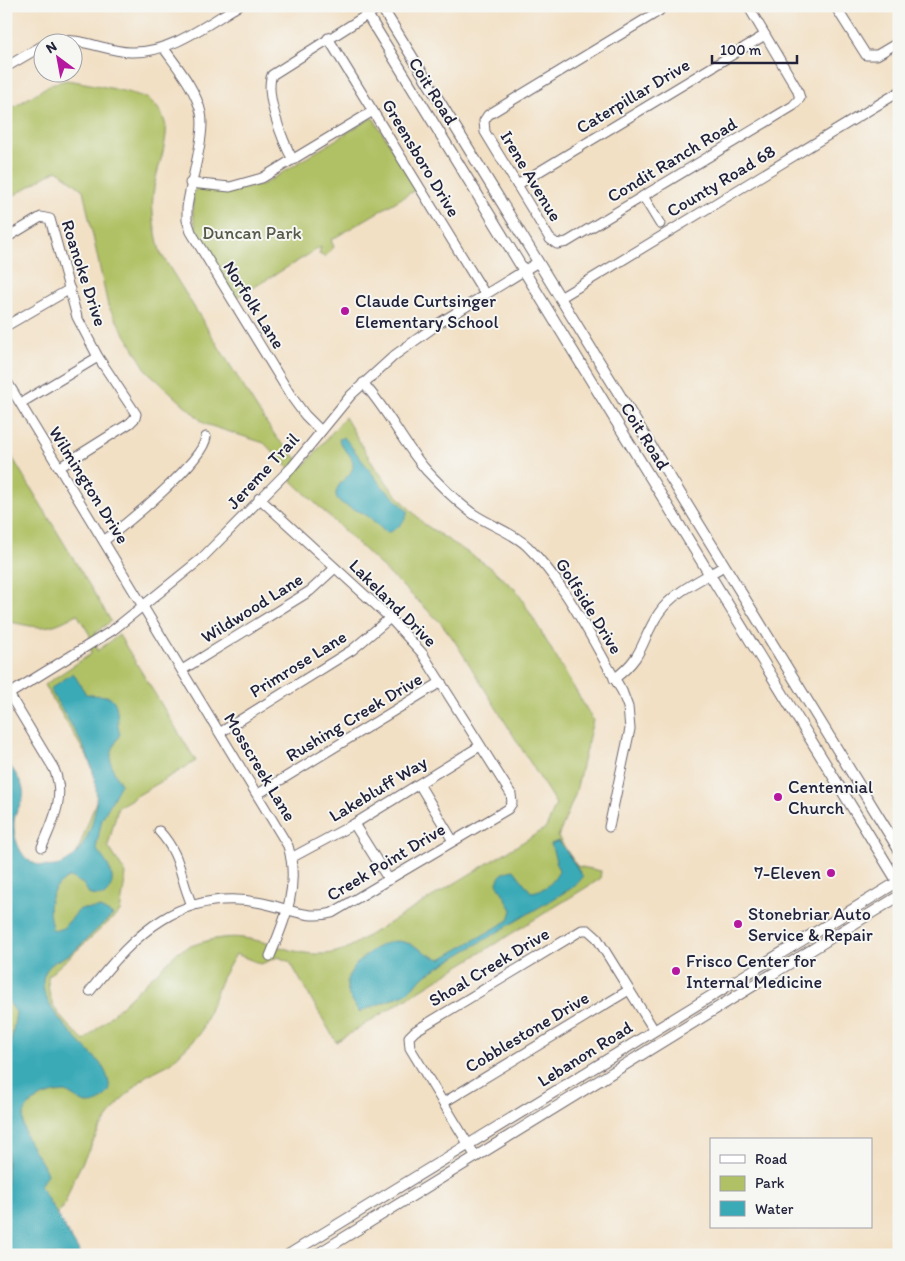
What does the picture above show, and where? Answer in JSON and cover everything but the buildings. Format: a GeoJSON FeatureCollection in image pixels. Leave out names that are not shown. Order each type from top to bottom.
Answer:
{"type":"FeatureCollection","features":[{"type":"Feature","properties":{"kind":"main road","name":"Coit Road"},"geometry":{"type":"LineString","coordinates":[[381,6],[899,850]]}},
{"type":"Feature","properties":{"kind":"main road","name":"Coit Road"},"geometry":{"type":"LineString","coordinates":[[365,10],[898,882]]}},
{"type":"Feature","properties":{"kind":"main road"},"geometry":{"type":"LineString","coordinates":[[422,104],[436,96]]}},
{"type":"Feature","properties":{"kind":"main road"},"geometry":{"type":"LineString","coordinates":[[589,376],[602,368]]}},
{"type":"Feature","properties":{"kind":"main road"},"geometry":{"type":"LineString","coordinates":[[764,662],[778,654]]}},
{"type":"Feature","properties":{"kind":"main road"},"geometry":{"type":"LineString","coordinates":[[829,769],[844,760]]}},
{"type":"Feature","properties":{"kind":"main road","name":"Lebanon Road"},"geometry":{"type":"LineString","coordinates":[[288,1255],[898,882]]}},
{"type":"Feature","properties":{"kind":"main road","name":"Lebanon Road"},"geometry":{"type":"LineString","coordinates":[[316,1255],[899,896]]}},
{"type":"Feature","properties":{"kind":"main road"},"geometry":{"type":"LineString","coordinates":[[801,941],[808,953]]}},
{"type":"Feature","properties":{"kind":"main road"},"geometry":{"type":"LineString","coordinates":[[654,1030],[662,1042]]}},
{"type":"Feature","properties":{"kind":"main road"},"geometry":{"type":"LineString","coordinates":[[346,1219],[354,1232]]}},
{"type":"Feature","properties":{"kind":"street"},"geometry":{"type":"LineString","coordinates":[[218,6],[224,15]]}},
{"type":"Feature","properties":{"kind":"street"},"geometry":{"type":"LineString","coordinates":[[82,42],[129,52],[163,47],[181,39],[238,6]]}},
{"type":"Feature","properties":{"kind":"street"},"geometry":{"type":"LineString","coordinates":[[293,160],[279,132],[270,88],[271,78],[277,70],[328,38],[365,10],[381,6]]}},
{"type":"Feature","properties":{"kind":"street","name":"Irene Avenue"},"geometry":{"type":"LineString","coordinates":[[558,244],[550,239],[517,185],[485,132],[484,122],[488,115],[659,11],[663,6]]}},
{"type":"Feature","properties":{"kind":"street"},"geometry":{"type":"LineString","coordinates":[[748,6],[765,35]]}},
{"type":"Feature","properties":{"kind":"street"},"geometry":{"type":"LineString","coordinates":[[835,6],[861,50],[868,56],[878,55],[899,42]]}},
{"type":"Feature","properties":{"kind":"street","name":"Condit Ranch Road"},"geometry":{"type":"LineString","coordinates":[[558,244],[567,242],[793,106],[800,98],[797,89],[765,35]]}},
{"type":"Feature","properties":{"kind":"street","name":"Caterpillar Drive"},"geometry":{"type":"LineString","coordinates":[[517,185],[765,35]]}},
{"type":"Feature","properties":{"kind":"street","name":"Greensboro Drive"},"geometry":{"type":"LineString","coordinates":[[328,38],[485,294]]}},
{"type":"Feature","properties":{"kind":"street","name":"Norfolk Lane"},"geometry":{"type":"LineString","coordinates":[[163,47],[187,82],[201,111],[201,129],[186,214],[191,232],[297,406],[321,431]]}},
{"type":"Feature","properties":{"kind":"street"},"geometry":{"type":"LineString","coordinates":[[6,67],[32,52]]}},
{"type":"Feature","properties":{"kind":"street","name":"County Road 68"},"geometry":{"type":"LineString","coordinates":[[560,298],[899,92]]}},
{"type":"Feature","properties":{"kind":"street"},"geometry":{"type":"LineString","coordinates":[[190,183],[218,187],[239,186],[262,178],[373,111]]}},
{"type":"Feature","properties":{"kind":"street"},"geometry":{"type":"LineString","coordinates":[[643,196],[660,224]]}},
{"type":"Feature","properties":{"kind":"street","name":"Roanoke Drive"},"geometry":{"type":"LineString","coordinates":[[6,238],[36,220],[47,217],[54,227],[77,316],[98,357],[136,416],[130,423],[60,467]]}},
{"type":"Feature","properties":{"kind":"street","name":"Jereme Trail"},"geometry":{"type":"LineString","coordinates":[[7,693],[94,643],[144,607],[207,553],[259,498],[292,467],[363,383],[413,341],[538,262]]}},
{"type":"Feature","properties":{"kind":"street"},"geometry":{"type":"LineString","coordinates":[[6,326],[70,289]]}},
{"type":"Feature","properties":{"kind":"street"},"geometry":{"type":"LineString","coordinates":[[21,403],[98,357]]}},
{"type":"Feature","properties":{"kind":"street","name":"Wilmington Drive"},"geometry":{"type":"LineString","coordinates":[[6,380],[144,607]]}},
{"type":"Feature","properties":{"kind":"street","name":"Golfside Drive"},"geometry":{"type":"LineString","coordinates":[[363,383],[380,402],[409,449],[448,492],[471,512],[525,544],[542,562],[561,588],[614,679],[628,707],[630,729],[609,827]]}},
{"type":"Feature","properties":{"kind":"street"},"geometry":{"type":"LineString","coordinates":[[105,540],[149,504],[197,457],[205,444],[206,437]]}},
{"type":"Feature","properties":{"kind":"street","name":"Lakeland Drive"},"geometry":{"type":"LineString","coordinates":[[259,498],[390,618],[422,652],[512,801]]}},
{"type":"Feature","properties":{"kind":"street"},"geometry":{"type":"LineString","coordinates":[[614,679],[631,666],[645,644],[658,614],[669,601],[724,566]]}},
{"type":"Feature","properties":{"kind":"street","name":"Wildwood Lane"},"geometry":{"type":"LineString","coordinates":[[182,670],[310,591],[335,568]]}},
{"type":"Feature","properties":{"kind":"street","name":"Mosscreek Lane"},"geometry":{"type":"LineString","coordinates":[[144,607],[288,846],[293,881],[288,911],[270,956]]}},
{"type":"Feature","properties":{"kind":"street","name":"Primrose Lane"},"geometry":{"type":"LineString","coordinates":[[220,732],[352,650],[390,618]]}},
{"type":"Feature","properties":{"kind":"street","name":"Rushing Creek Drive"},"geometry":{"type":"LineString","coordinates":[[258,794],[441,682]]}},
{"type":"Feature","properties":{"kind":"street"},"geometry":{"type":"LineString","coordinates":[[7,693],[54,769],[59,783],[57,813],[42,847]]}},
{"type":"Feature","properties":{"kind":"street","name":"Lakebluff Way"},"geometry":{"type":"LineString","coordinates":[[291,858],[354,824],[480,746]]}},
{"type":"Feature","properties":{"kind":"street"},"geometry":{"type":"LineString","coordinates":[[419,784],[454,841]]}},
{"type":"Feature","properties":{"kind":"street","name":"Creek Point Drive"},"geometry":{"type":"LineString","coordinates":[[90,991],[128,945],[145,930],[171,914],[192,905],[210,901],[239,900],[271,905],[309,916],[332,913],[508,809],[512,801]]}},
{"type":"Feature","properties":{"kind":"street"},"geometry":{"type":"LineString","coordinates":[[354,824],[389,880]]}},
{"type":"Feature","properties":{"kind":"street"},"geometry":{"type":"LineString","coordinates":[[159,831],[176,854],[184,887],[192,905]]}},
{"type":"Feature","properties":{"kind":"street","name":"Shoal Creek Drive"},"geometry":{"type":"LineString","coordinates":[[443,1103],[410,1048],[409,1038],[415,1031],[582,930],[588,930],[597,938],[629,990]]}},
{"type":"Feature","properties":{"kind":"street"},"geometry":{"type":"LineString","coordinates":[[629,990],[654,1030]]}},
{"type":"Feature","properties":{"kind":"street","name":"Cobblestone Drive"},"geometry":{"type":"LineString","coordinates":[[443,1103],[629,990]]}},
{"type":"Feature","properties":{"kind":"street"},"geometry":{"type":"LineString","coordinates":[[443,1103],[476,1157]]}},
{"type":"Feature","properties":{"kind":"green space"},"geometry":{"type":"Polygon","coordinates":[[[76,82],[132,93],[148,99],[162,115],[166,125],[166,135],[154,187],[153,202],[154,223],[160,252],[277,438],[304,466],[345,417],[374,466],[394,492],[424,524],[490,567],[517,591],[593,720],[575,795],[558,837],[577,866],[601,871],[600,879],[336,1042],[290,962],[278,957],[261,964],[236,954],[222,978],[200,1034],[169,1064],[146,1076],[121,1100],[99,1130],[72,1183],[64,1206],[26,1247],[12,1255],[6,1255],[6,913],[74,861],[101,788],[92,765],[44,685],[91,654],[90,635],[77,614],[58,624],[43,627],[6,621],[6,447],[111,621],[95,633],[97,651],[119,635],[196,761],[118,807],[108,846],[126,874],[120,912],[48,976],[48,987],[53,1005],[63,1020],[84,1041],[179,951],[211,940],[235,937],[303,953],[329,954],[346,949],[546,828],[556,804],[454,640],[441,623],[291,480],[295,475],[264,443],[205,424],[147,371],[108,306],[83,190],[57,170],[6,200],[6,112],[51,84],[76,82]]]}},
{"type":"Feature","properties":{"kind":"green space","name":"Duncan Park"},"geometry":{"type":"Polygon","coordinates":[[[371,118],[374,119],[417,189],[331,240],[334,247],[325,257],[319,254],[321,247],[236,298],[203,246],[198,233],[194,219],[195,189],[200,187],[236,190],[264,184],[371,118]]]}},
{"type":"Feature","properties":{"kind":"water"},"geometry":{"type":"Polygon","coordinates":[[[344,437],[381,485],[407,510],[404,521],[393,530],[386,533],[369,517],[345,505],[337,498],[338,487],[353,468],[351,457],[339,439],[344,437]]]}},
{"type":"Feature","properties":{"kind":"water"},"geometry":{"type":"Polygon","coordinates":[[[73,673],[86,694],[111,698],[116,706],[120,734],[111,754],[111,765],[121,784],[102,819],[96,849],[105,860],[111,872],[112,884],[104,896],[90,895],[83,884],[70,877],[62,882],[53,893],[50,900],[49,914],[53,931],[63,928],[80,909],[100,908],[113,915],[74,951],[51,965],[44,976],[44,989],[49,1003],[58,1017],[101,1065],[107,1075],[110,1090],[99,1102],[94,1104],[84,1102],[66,1092],[49,1094],[34,1101],[29,1106],[23,1120],[28,1141],[47,1174],[40,1186],[81,1255],[6,1255],[8,1061],[16,1012],[6,999],[6,759],[18,777],[23,789],[23,799],[16,813],[14,823],[17,844],[22,853],[34,864],[44,866],[57,866],[69,860],[78,852],[91,827],[96,800],[94,774],[90,761],[78,736],[50,689],[73,673]]]}},
{"type":"Feature","properties":{"kind":"water"},"geometry":{"type":"Polygon","coordinates":[[[558,841],[583,877],[575,886],[427,974],[405,994],[359,1012],[347,988],[351,972],[364,957],[380,946],[396,941],[409,943],[441,959],[509,920],[512,910],[497,883],[499,877],[505,872],[514,870],[531,892],[545,888],[559,871],[551,844],[558,841]]]}},
{"type":"Feature","properties":{"kind":"place","name":"Claude Curtsinger Elementary School"},"geometry":{"type":"Point","coordinates":[345,311]}},
{"type":"Feature","properties":{"kind":"place","name":"Centennial Church"},"geometry":{"type":"Point","coordinates":[778,797]}},
{"type":"Feature","properties":{"kind":"place","name":"7-Eleven"},"geometry":{"type":"Point","coordinates":[831,873]}},
{"type":"Feature","properties":{"kind":"place","name":"Stonebriar Auto Service & Repair"},"geometry":{"type":"Point","coordinates":[738,924]}},
{"type":"Feature","properties":{"kind":"place","name":"Frisco Center for Internal Medicine"},"geometry":{"type":"Point","coordinates":[676,971]}}]}
